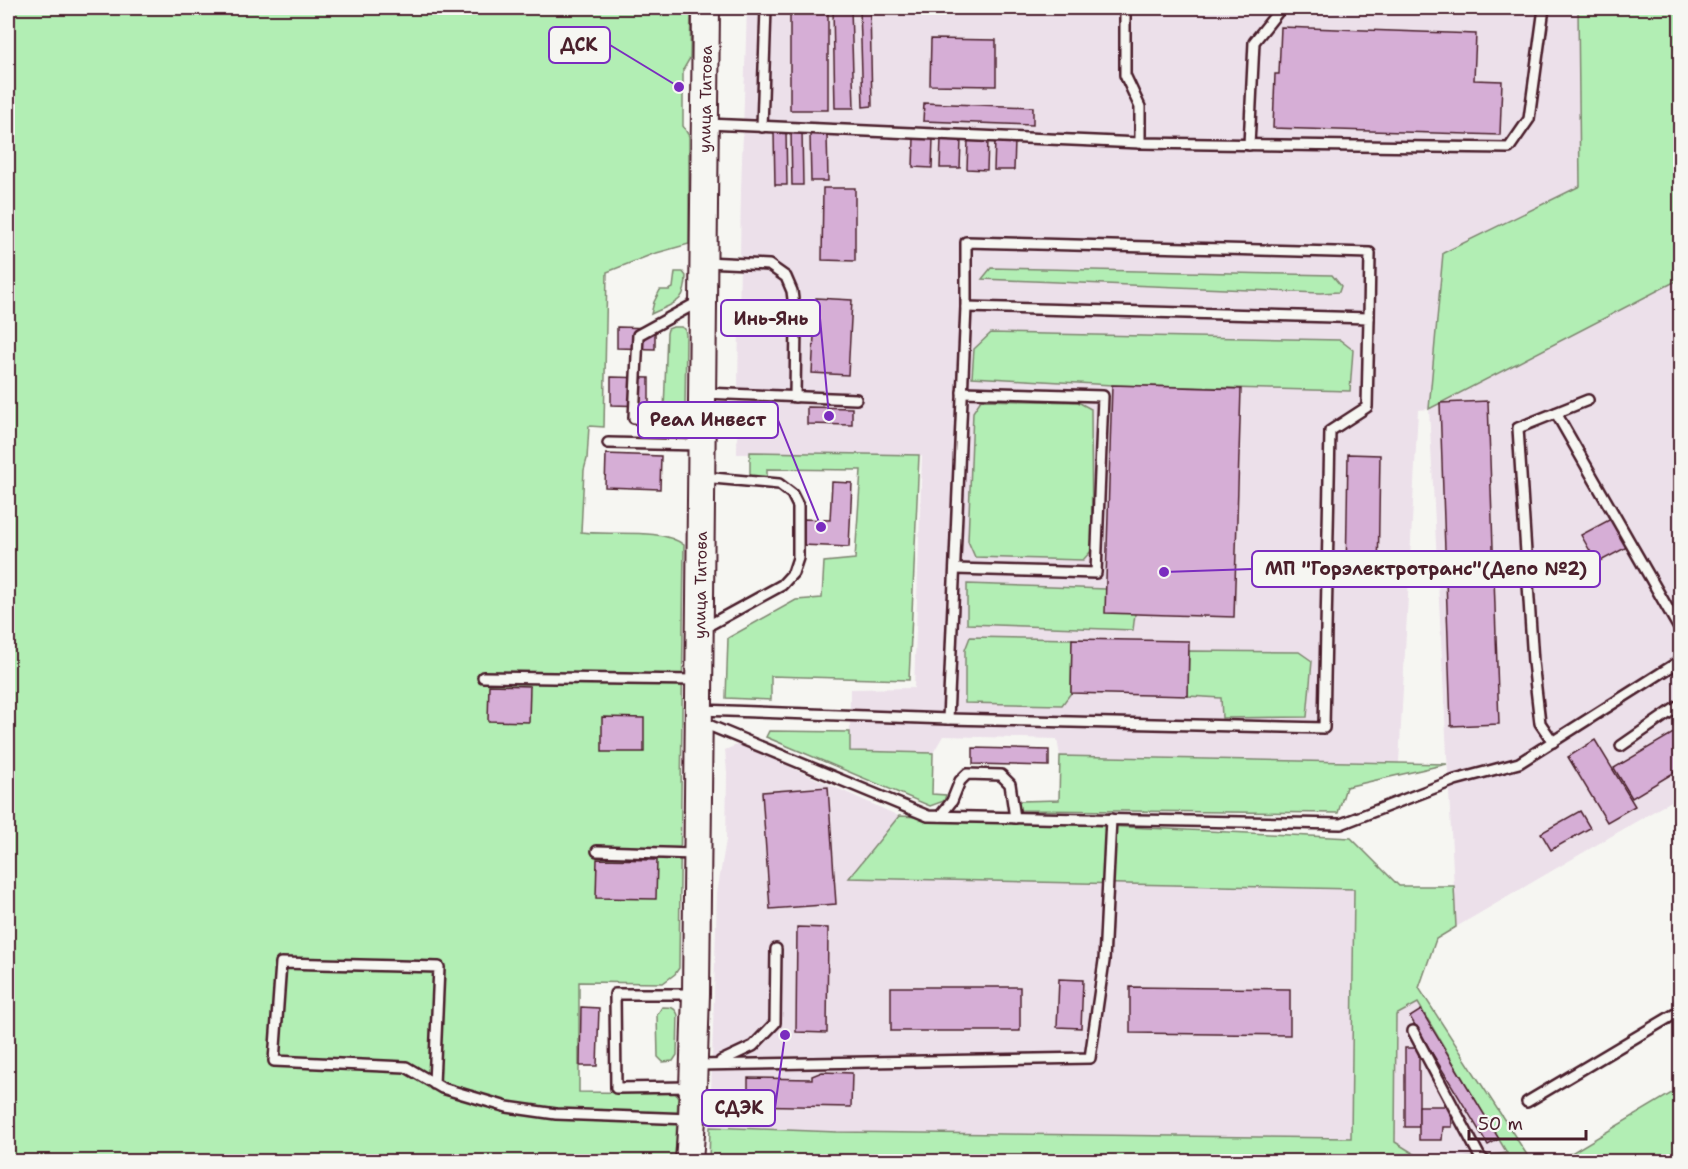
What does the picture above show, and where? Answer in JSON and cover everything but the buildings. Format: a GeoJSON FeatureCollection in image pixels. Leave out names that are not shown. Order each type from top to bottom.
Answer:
{"type":"FeatureCollection","features":[{"type":"Feature","properties":{"kind":"main road","name":"улица Титова"},"geometry":{"type":"LineString","coordinates":[[689,1161],[698,1072],[696,994],[698,716],[706,8]]}},
{"type":"Feature","properties":{"kind":"main road"},"geometry":{"type":"LineString","coordinates":[[692,1119],[697,1161]]}},
{"type":"Feature","properties":{"kind":"lane"},"geometry":{"type":"LineString","coordinates":[[762,127],[766,8]]}},
{"type":"Feature","properties":{"kind":"lane"},"geometry":{"type":"LineString","coordinates":[[1125,8],[1125,75],[1140,108],[1140,143]]}},
{"type":"Feature","properties":{"kind":"lane"},"geometry":{"type":"LineString","coordinates":[[1249,145],[1254,42],[1281,8]]}},
{"type":"Feature","properties":{"kind":"lane"},"geometry":{"type":"LineString","coordinates":[[705,124],[1140,143],[1509,148],[1529,119],[1544,8]]}},
{"type":"Feature","properties":{"kind":"lane"},"geometry":{"type":"LineString","coordinates":[[698,716],[1324,728],[1330,431],[1367,407],[1370,253],[966,242],[966,307],[948,719]]}},
{"type":"Feature","properties":{"kind":"lane"},"geometry":{"type":"LineString","coordinates":[[703,262],[769,265],[786,277],[792,291],[796,323],[795,397]]}},
{"type":"Feature","properties":{"kind":"lane"},"geometry":{"type":"LineString","coordinates":[[701,441],[634,418],[638,334],[702,300]]}},
{"type":"Feature","properties":{"kind":"lane"},"geometry":{"type":"LineString","coordinates":[[966,307],[1369,318]]}},
{"type":"Feature","properties":{"kind":"lane"},"geometry":{"type":"LineString","coordinates":[[955,569],[1096,573],[1103,396],[962,392]]}},
{"type":"Feature","properties":{"kind":"lane"},"geometry":{"type":"LineString","coordinates":[[702,393],[856,399]]}},
{"type":"Feature","properties":{"kind":"lane"},"geometry":{"type":"LineString","coordinates":[[1553,742],[1540,723],[1533,662],[1518,428],[1588,400]]}},
{"type":"Feature","properties":{"kind":"lane"},"geometry":{"type":"LineString","coordinates":[[1556,413],[1680,630]]}},
{"type":"Feature","properties":{"kind":"lane"},"geometry":{"type":"LineString","coordinates":[[608,443],[701,441]]}},
{"type":"Feature","properties":{"kind":"lane"},"geometry":{"type":"LineString","coordinates":[[699,630],[782,585],[793,573],[798,558],[798,506],[792,494],[779,484],[701,477]]}},
{"type":"Feature","properties":{"kind":"lane"},"geometry":{"type":"LineString","coordinates":[[698,716],[928,816],[1341,824],[1455,780],[1519,763],[1680,661]]}},
{"type":"Feature","properties":{"kind":"lane"},"geometry":{"type":"LineString","coordinates":[[483,677],[699,680]]}},
{"type":"Feature","properties":{"kind":"lane"},"geometry":{"type":"LineString","coordinates":[[1621,746],[1680,705]]}},
{"type":"Feature","properties":{"kind":"lane"},"geometry":{"type":"LineString","coordinates":[[940,816],[952,801],[960,781],[967,774],[1001,775],[1010,784],[1015,818]]}},
{"type":"Feature","properties":{"kind":"lane"},"geometry":{"type":"LineString","coordinates":[[696,994],[615,994],[616,1088],[698,1072],[1090,1058],[1104,961],[1112,819]]}},
{"type":"Feature","properties":{"kind":"lane"},"geometry":{"type":"LineString","coordinates":[[597,851],[697,854]]}},
{"type":"Feature","properties":{"kind":"lane"},"geometry":{"type":"LineString","coordinates":[[698,1072],[753,1046],[775,1023],[776,949]]}},
{"type":"Feature","properties":{"kind":"lane"},"geometry":{"type":"LineString","coordinates":[[434,1084],[439,967],[281,963],[274,1061],[406,1067],[434,1084],[442,1088],[507,1107],[556,1114],[692,1119]]}},
{"type":"Feature","properties":{"kind":"lane"},"geometry":{"type":"LineString","coordinates":[[1527,1102],[1680,1011]]}},
{"type":"Feature","properties":{"kind":"lane"},"geometry":{"type":"LineString","coordinates":[[1413,1031],[1480,1157],[1486,1161]]}},
{"type":"Feature","properties":{"kind":"shaded area"},"geometry":{"type":"Polygon","coordinates":[[[747,8],[1578,8],[1580,187],[1443,253],[1430,408],[1680,279],[1680,796],[1456,927],[1429,409],[1418,410],[1399,763],[1060,756],[1057,739],[943,736],[933,753],[850,751],[850,689],[914,688],[922,456],[737,454],[741,191],[747,8]]]}},
{"type":"Feature","properties":{"kind":"shaded area"},"geometry":{"type":"Polygon","coordinates":[[[739,744],[899,816],[850,878],[1354,889],[1351,1139],[837,1132],[710,1127],[717,893],[726,840],[725,750],[739,744]]]}},
{"type":"Feature","properties":{"kind":"shaded area"},"geometry":{"type":"Polygon","coordinates":[[[1418,1003],[1507,1153],[1447,1161],[1426,1161],[1395,1142],[1396,1015],[1418,1003]]]}},
{"type":"Feature","properties":{"kind":"green space"},"geometry":{"type":"Polygon","coordinates":[[[8,8],[691,8],[690,58],[683,70],[683,126],[689,136],[689,244],[653,254],[607,272],[604,427],[589,426],[581,532],[649,534],[674,539],[684,545],[679,968],[663,983],[579,982],[579,1092],[675,1093],[678,1097],[675,1161],[8,1161],[8,8]]]}},
{"type":"Feature","properties":{"kind":"green space"},"geometry":{"type":"Polygon","coordinates":[[[1578,8],[1680,8],[1680,279],[1429,409],[1443,253],[1580,186],[1578,8]]]}},
{"type":"Feature","properties":{"kind":"green space"},"geometry":{"type":"Polygon","coordinates":[[[991,268],[1332,275],[1341,286],[1339,292],[1320,293],[982,279],[991,268]]]}},
{"type":"Feature","properties":{"kind":"green space"},"geometry":{"type":"Polygon","coordinates":[[[675,272],[683,272],[686,276],[684,292],[672,305],[651,314],[660,290],[673,288],[675,272]]]}},
{"type":"Feature","properties":{"kind":"green space"},"geometry":{"type":"Polygon","coordinates":[[[673,327],[685,329],[686,335],[685,411],[680,418],[670,417],[664,410],[667,333],[668,329],[673,327]]]}},
{"type":"Feature","properties":{"kind":"green space"},"geometry":{"type":"Polygon","coordinates":[[[991,333],[1340,340],[1353,350],[1350,391],[1112,385],[972,377],[974,349],[991,333]]]}},
{"type":"Feature","properties":{"kind":"green space"},"geometry":{"type":"Polygon","coordinates":[[[981,400],[1078,402],[1091,409],[1092,550],[1083,560],[975,557],[968,541],[973,412],[981,400]]]}},
{"type":"Feature","properties":{"kind":"green space"},"geometry":{"type":"Polygon","coordinates":[[[750,452],[919,455],[909,680],[771,676],[771,700],[726,698],[728,638],[796,600],[822,598],[824,562],[855,559],[861,470],[767,469],[767,479],[750,479],[750,452]]]}},
{"type":"Feature","properties":{"kind":"green space"},"geometry":{"type":"Polygon","coordinates":[[[967,584],[1106,589],[1135,614],[1133,630],[967,624],[967,584]]]}},
{"type":"Feature","properties":{"kind":"green space"},"geometry":{"type":"Polygon","coordinates":[[[970,637],[1072,639],[1071,693],[1062,705],[965,703],[965,650],[970,637]]]}},
{"type":"Feature","properties":{"kind":"green space"},"geometry":{"type":"Polygon","coordinates":[[[1189,651],[1299,652],[1312,661],[1307,717],[1222,718],[1221,698],[1188,696],[1189,651]]]}},
{"type":"Feature","properties":{"kind":"green space"},"geometry":{"type":"Polygon","coordinates":[[[769,731],[850,732],[850,751],[933,753],[932,794],[946,795],[944,801],[930,806],[766,737],[769,731]]]}},
{"type":"Feature","properties":{"kind":"green space"},"geometry":{"type":"Polygon","coordinates":[[[1060,756],[1447,764],[1346,787],[1338,813],[1020,810],[1017,804],[1020,801],[1059,800],[1060,756]]]}},
{"type":"Feature","properties":{"kind":"green space"},"geometry":{"type":"Polygon","coordinates":[[[899,816],[1351,838],[1399,886],[1454,886],[1456,927],[1436,939],[1419,988],[1531,1161],[1447,1161],[1507,1153],[1418,1003],[1396,1015],[1395,1142],[1426,1161],[709,1162],[710,1127],[837,1132],[1351,1138],[1354,889],[849,878],[899,816]]]}},
{"type":"Feature","properties":{"kind":"green space"},"geometry":{"type":"Polygon","coordinates":[[[662,1007],[676,1010],[678,1015],[677,1055],[673,1061],[663,1062],[658,1057],[657,1015],[662,1007]]]}},
{"type":"Feature","properties":{"kind":"green space"},"geometry":{"type":"Polygon","coordinates":[[[1680,1088],[1680,1161],[1558,1161],[1680,1088]]]}},
{"type":"Feature","properties":{"kind":"place","name":"ДСК"},"geometry":{"type":"Point","coordinates":[679,87]}},
{"type":"Feature","properties":{"kind":"place","name":"Инь-Янь"},"geometry":{"type":"Point","coordinates":[829,416]}},
{"type":"Feature","properties":{"kind":"place","name":"Реал Инвест"},"geometry":{"type":"Point","coordinates":[821,527]}},
{"type":"Feature","properties":{"kind":"place","name":"МП \"Горэлектротранс\"(Депо №2)"},"geometry":{"type":"Point","coordinates":[1164,572]}},
{"type":"Feature","properties":{"kind":"place","name":"СДЭК"},"geometry":{"type":"Point","coordinates":[785,1035]}}]}
